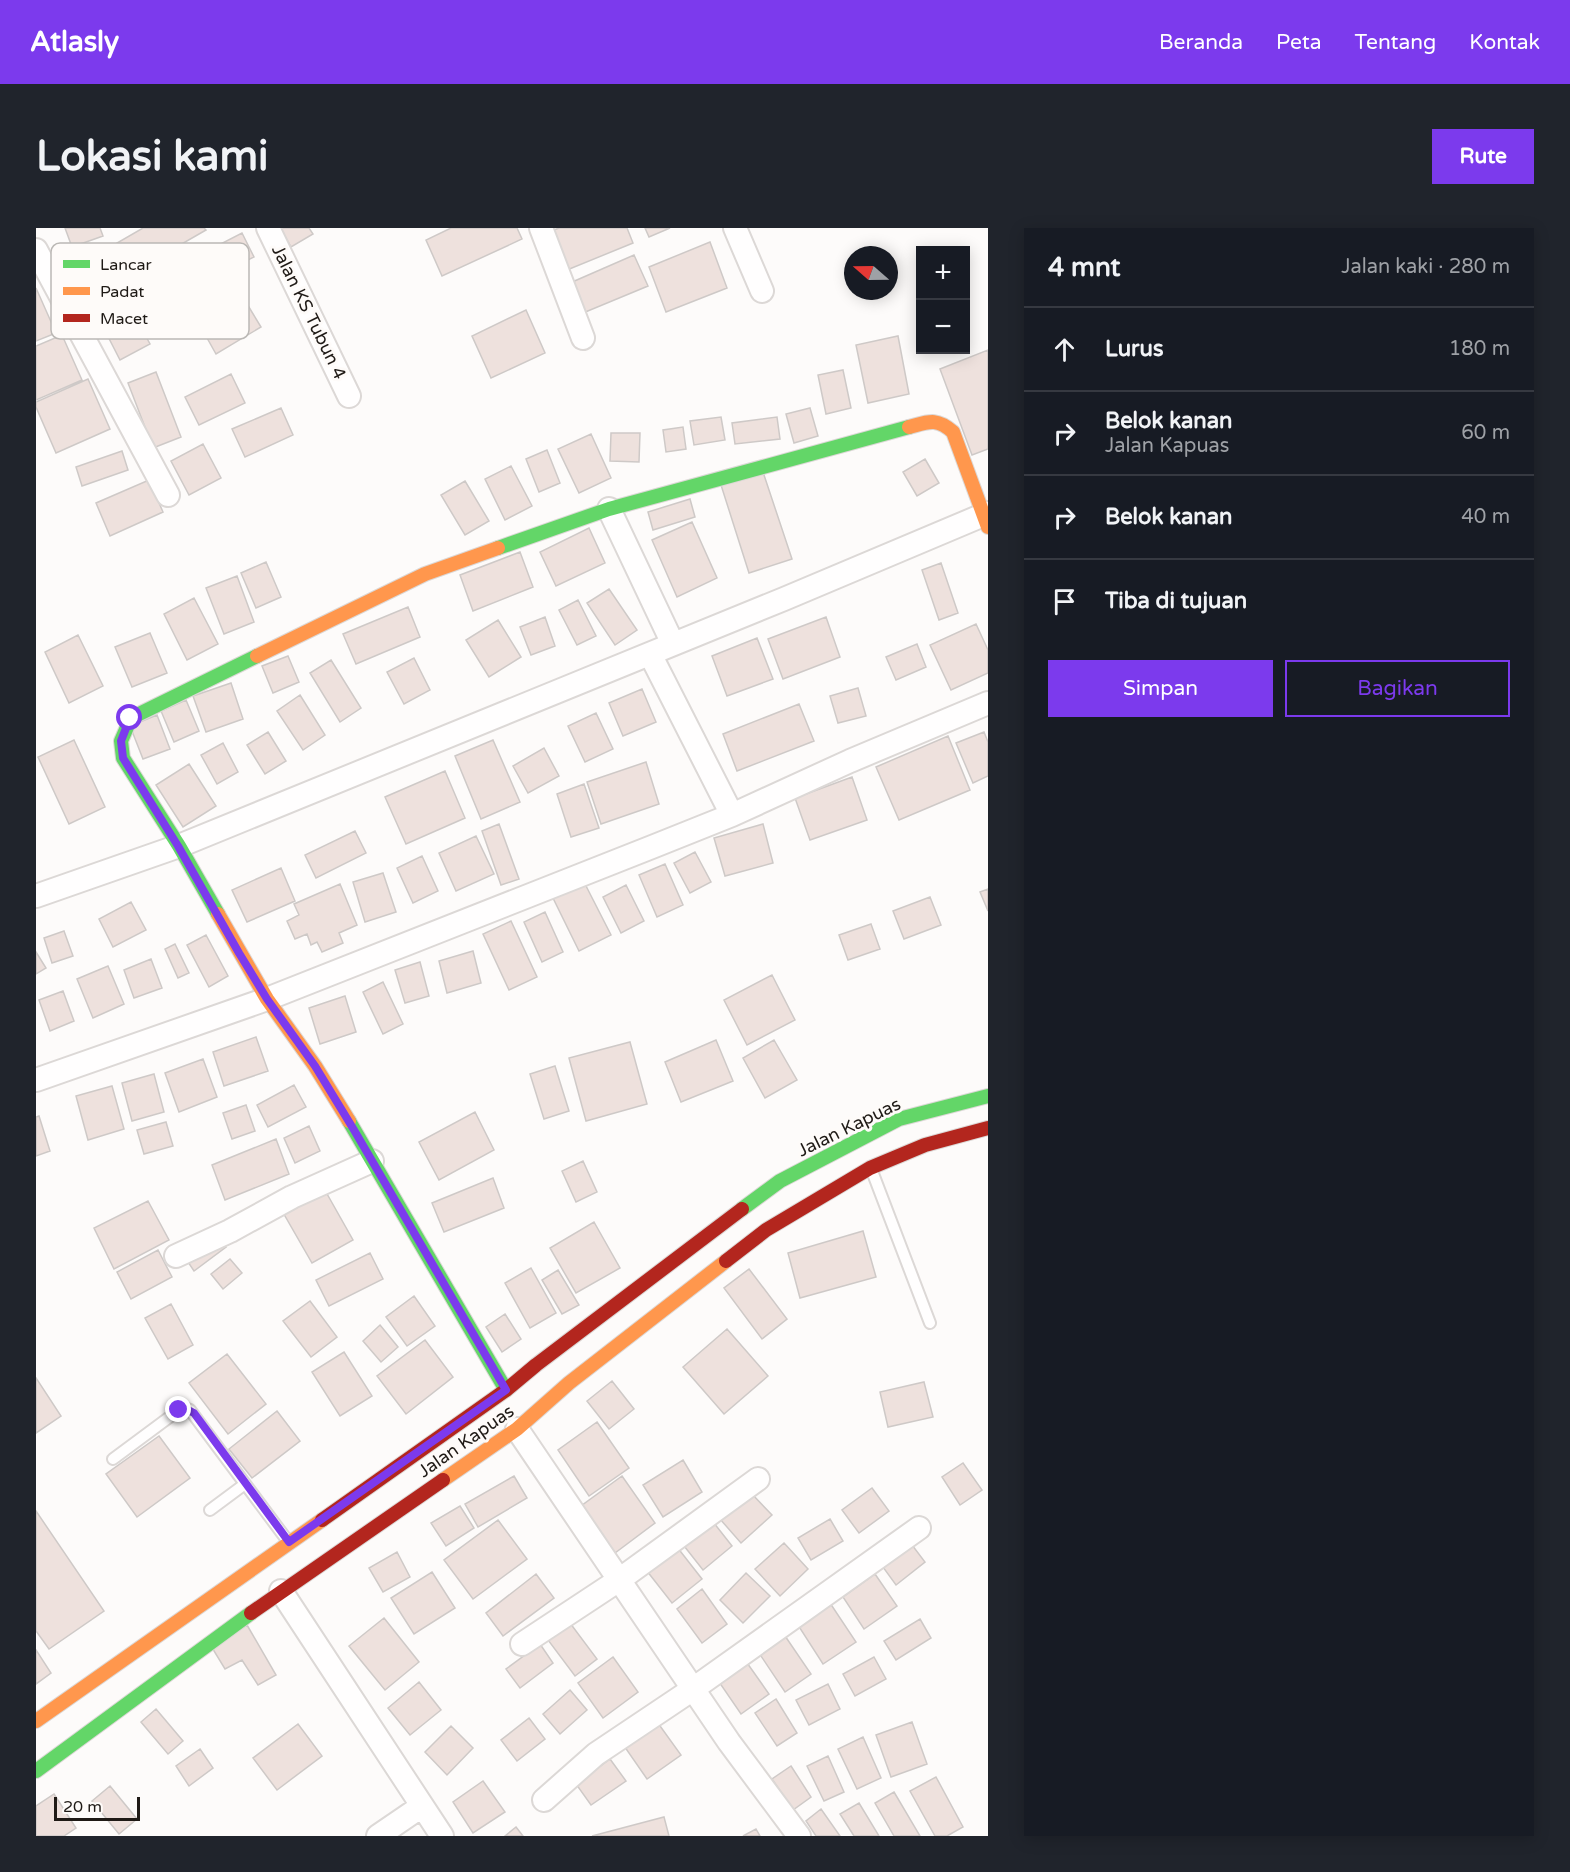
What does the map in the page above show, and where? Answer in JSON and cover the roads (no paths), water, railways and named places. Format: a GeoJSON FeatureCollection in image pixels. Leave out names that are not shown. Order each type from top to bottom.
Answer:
{"type":"FeatureCollection","features":[{"type":"Feature","properties":{"kind":"street","name":"Jalan KS Tubun 4"},"geometry":{"type":"LineString","coordinates":[[268,228],[349,396]]}},
{"type":"Feature","properties":{"kind":"street"},"geometry":{"type":"LineString","coordinates":[[541,228],[583,338]]}},
{"type":"Feature","properties":{"kind":"street"},"geometry":{"type":"LineString","coordinates":[[735,228],[762,291]]}},
{"type":"Feature","properties":{"kind":"street"},"geometry":{"type":"LineString","coordinates":[[36,250],[51,278]]}},
{"type":"Feature","properties":{"kind":"street"},"geometry":{"type":"LineString","coordinates":[[84,339],[168,495]]}},
{"type":"Feature","properties":{"kind":"street"},"geometry":{"type":"LineString","coordinates":[[36,896],[178,846],[986,518],[953,432],[944,424],[932,422],[609,509],[425,574],[130,718],[121,741],[123,758],[178,846],[267,999],[315,1066],[506,1390]]}},
{"type":"Feature","properties":{"kind":"street"},"geometry":{"type":"LineString","coordinates":[[609,509],[672,644]]}},
{"type":"Feature","properties":{"kind":"street"},"geometry":{"type":"LineString","coordinates":[[650,654],[732,815]]}},
{"type":"Feature","properties":{"kind":"street"},"geometry":{"type":"LineString","coordinates":[[36,1080],[267,999],[732,815],[850,761],[988,703]]}},
{"type":"Feature","properties":{"kind":"street","name":"Jalan Kapuas"},"geometry":{"type":"LineString","coordinates":[[36,1721],[506,1390],[780,1181],[899,1119],[988,1096]]}},
{"type":"Feature","properties":{"kind":"street","name":"Jalan Kapuas"},"geometry":{"type":"LineString","coordinates":[[36,1771],[281,1591],[517,1429],[569,1383],[766,1230],[870,1168],[925,1145],[988,1128]]}},
{"type":"Feature","properties":{"kind":"street"},"geometry":{"type":"LineString","coordinates":[[176,1256],[230,1231],[292,1197],[372,1161]]}},
{"type":"Feature","properties":{"kind":"street"},"geometry":{"type":"LineString","coordinates":[[517,1429],[693,1689],[799,1836]]}},
{"type":"Feature","properties":{"kind":"street"},"geometry":{"type":"LineString","coordinates":[[522,1644],[619,1580],[758,1479]]}},
{"type":"Feature","properties":{"kind":"street"},"geometry":{"type":"LineString","coordinates":[[544,1800],[596,1755],[920,1528]]}},
{"type":"Feature","properties":{"kind":"street"},"geometry":{"type":"LineString","coordinates":[[281,1591],[442,1836]]}},
{"type":"Feature","properties":{"kind":"street"},"geometry":{"type":"LineString","coordinates":[[378,1836],[422,1806]]}},
{"type":"Feature","properties":{"kind":"lane"},"geometry":{"type":"LineString","coordinates":[[870,1168],[930,1323]]}},
{"type":"Feature","properties":{"kind":"lane"},"geometry":{"type":"LineString","coordinates":[[113,1459],[184,1408],[194,1413],[289,1542]]}},
{"type":"Feature","properties":{"kind":"lane"},"geometry":{"type":"LineString","coordinates":[[210,1510],[245,1484]]}}]}
